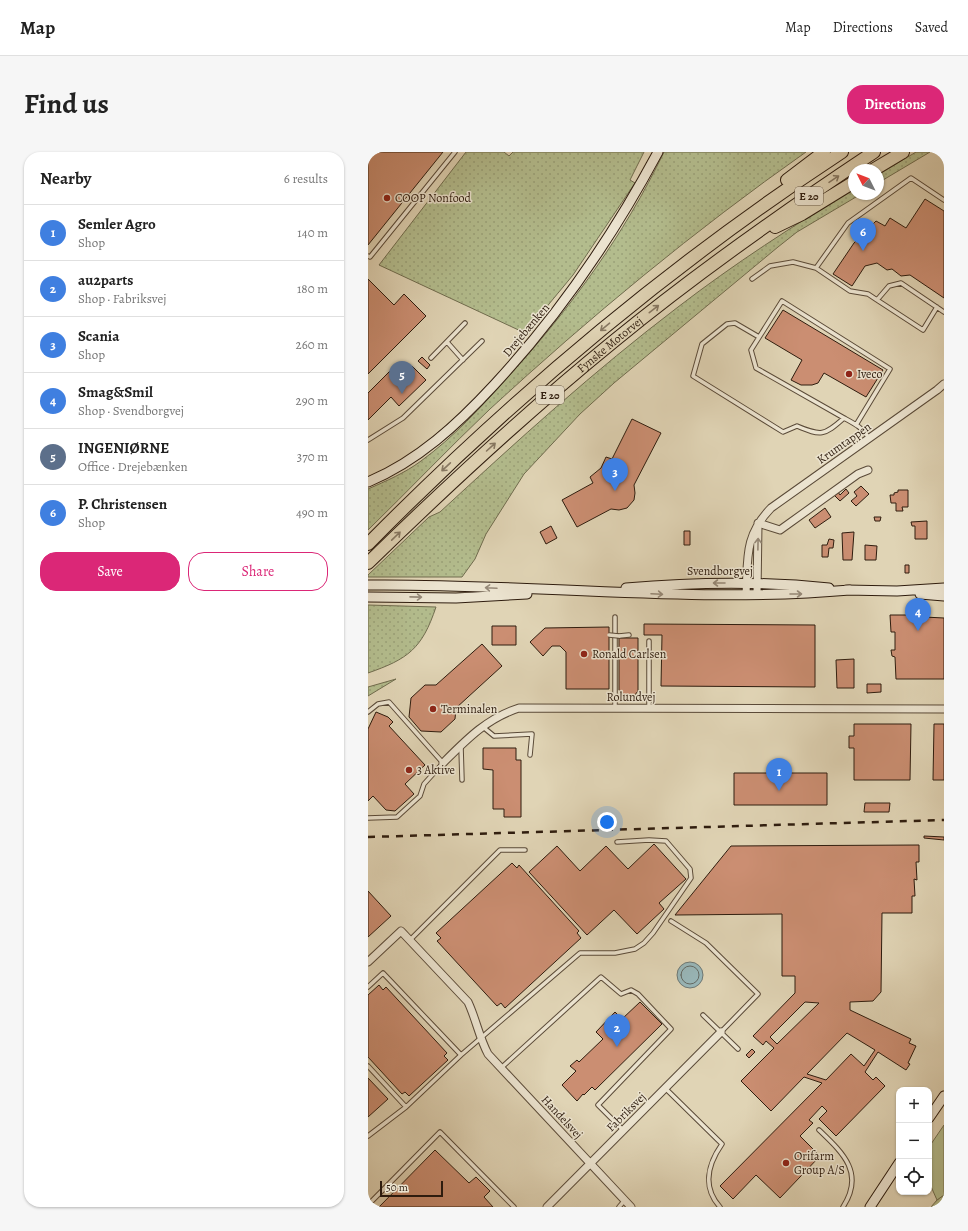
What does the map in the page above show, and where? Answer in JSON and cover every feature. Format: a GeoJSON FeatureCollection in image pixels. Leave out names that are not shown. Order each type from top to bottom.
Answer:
{"type":"FeatureCollection","features":[{"type":"Feature","properties":{"kind":"highway"},"geometry":{"type":"LineString","coordinates":[[635,302],[696,247],[824,152]]}},
{"type":"Feature","properties":{"kind":"highway","name":"Fynske Motorvej"},"geometry":{"type":"LineString","coordinates":[[368,544],[415,496],[485,431],[635,302],[711,244],[842,152]]}},
{"type":"Feature","properties":{"kind":"highway","name":"Fynske Motorvej"},"geometry":{"type":"LineString","coordinates":[[368,563],[475,461],[576,372],[691,280],[874,152]]}},
{"type":"Feature","properties":{"kind":"highway"},"geometry":{"type":"LineString","coordinates":[[883,164],[903,152]]}},
{"type":"Feature","properties":{"kind":"highway"},"geometry":{"type":"LineString","coordinates":[[745,241],[802,214],[848,186]]}},
{"type":"Feature","properties":{"kind":"main road","name":"Drejebænken"},"geometry":{"type":"LineString","coordinates":[[368,482],[418,455],[437,440],[477,403],[518,359],[560,308],[606,241],[658,152]]}},
{"type":"Feature","properties":{"kind":"main road","name":"Svendborgvej"},"geometry":{"type":"LineString","coordinates":[[590,591],[675,584],[758,583],[787,584],[850,590],[897,591],[944,596]]}},
{"type":"Feature","properties":{"kind":"main road","name":"Svendborgvej"},"geometry":{"type":"LineString","coordinates":[[368,585],[449,586],[672,595],[805,594],[850,590]]}},
{"type":"Feature","properties":{"kind":"main road","name":"Svendborgvej"},"geometry":{"type":"LineString","coordinates":[[897,591],[944,588]]}},
{"type":"Feature","properties":{"kind":"main road","name":"Svendborgvej"},"geometry":{"type":"LineString","coordinates":[[372,597],[496,597],[558,591]]}},
{"type":"Feature","properties":{"kind":"main road"},"geometry":{"type":"LineString","coordinates":[[932,1114],[944,1096]]}},
{"type":"Feature","properties":{"kind":"main road"},"geometry":{"type":"LineString","coordinates":[[870,1207],[896,1168]]}},
{"type":"Feature","properties":{"kind":"street","name":"Krumtappen"},"geometry":{"type":"LineString","coordinates":[[746,594],[750,537],[758,523],[771,508],[944,384]]}},
{"type":"Feature","properties":{"kind":"street"},"geometry":{"type":"LineString","coordinates":[[757,594],[758,523],[780,530],[858,474],[868,470]]}},
{"type":"Feature","properties":{"kind":"street","name":"Rolundvej"},"geometry":{"type":"LineString","coordinates":[[443,763],[482,726],[505,712],[519,708],[944,709]]}},
{"type":"Feature","properties":{"kind":"street"},"geometry":{"type":"LineString","coordinates":[[368,962],[401,931],[410,940]]}},
{"type":"Feature","properties":{"kind":"street","name":"Handelsvej"},"geometry":{"type":"LineString","coordinates":[[410,940],[468,1002],[473,1012],[480,1039],[488,1054],[631,1207]]}},
{"type":"Feature","properties":{"kind":"street","name":"Fabriksvej"},"geometry":{"type":"LineString","coordinates":[[547,1207],[721,1032]]}},
{"type":"Feature","properties":{"kind":"lane"},"geometry":{"type":"LineString","coordinates":[[368,256],[370,256],[454,152]]}},
{"type":"Feature","properties":{"kind":"lane"},"geometry":{"type":"LineString","coordinates":[[816,268],[848,223],[911,178],[944,200]]}},
{"type":"Feature","properties":{"kind":"lane"},"geometry":{"type":"LineString","coordinates":[[752,279],[770,266],[793,262],[816,268],[850,291],[868,294],[923,330],[937,307]]}},
{"type":"Feature","properties":{"kind":"lane"},"geometry":{"type":"LineString","coordinates":[[877,300],[889,286],[901,283],[944,312]]}},
{"type":"Feature","properties":{"kind":"lane"},"geometry":{"type":"LineString","coordinates":[[856,425],[890,369],[782,300],[751,350],[756,368],[863,429],[869,438]]}},
{"type":"Feature","properties":{"kind":"lane"},"geometry":{"type":"LineString","coordinates":[[431,358],[465,323]]}},
{"type":"Feature","properties":{"kind":"lane"},"geometry":{"type":"LineString","coordinates":[[759,337],[735,323],[727,324],[702,344],[693,376],[783,432],[797,426],[814,433],[829,432],[844,418]]}},
{"type":"Feature","properties":{"kind":"lane"},"geometry":{"type":"LineString","coordinates":[[368,440],[403,418],[482,341]]}},
{"type":"Feature","properties":{"kind":"lane"},"geometry":{"type":"LineString","coordinates":[[447,342],[463,360]]}},
{"type":"Feature","properties":{"kind":"lane"},"geometry":{"type":"LineString","coordinates":[[615,617],[615,708]]}},
{"type":"Feature","properties":{"kind":"lane"},"geometry":{"type":"LineString","coordinates":[[609,636],[629,635]]}},
{"type":"Feature","properties":{"kind":"lane"},"geometry":{"type":"LineString","coordinates":[[649,641],[649,708]]}},
{"type":"Feature","properties":{"kind":"lane"},"geometry":{"type":"LineString","coordinates":[[368,712],[378,704],[389,702],[443,763],[424,784],[420,796],[397,817],[368,818]]}},
{"type":"Feature","properties":{"kind":"lane"},"geometry":{"type":"LineString","coordinates":[[482,726],[494,736],[532,734],[530,755]]}},
{"type":"Feature","properties":{"kind":"lane"},"geometry":{"type":"LineString","coordinates":[[461,746],[462,780]]}},
{"type":"Feature","properties":{"kind":"lane"},"geometry":{"type":"LineString","coordinates":[[368,1136],[406,1107],[461,1055],[580,953],[615,953],[635,949],[644,942],[691,878],[690,869],[666,841],[649,840],[617,842]]}},
{"type":"Feature","properties":{"kind":"lane"},"geometry":{"type":"LineString","coordinates":[[410,940],[500,850],[525,850]]}},
{"type":"Feature","properties":{"kind":"lane"},"geometry":{"type":"LineString","coordinates":[[671,921],[706,943],[758,994],[721,1032]]}},
{"type":"Feature","properties":{"kind":"lane"},"geometry":{"type":"LineString","coordinates":[[368,987],[383,973],[461,1055]]}},
{"type":"Feature","properties":{"kind":"lane"},"geometry":{"type":"LineString","coordinates":[[501,1068],[601,977],[621,994],[631,990],[638,994],[671,1029],[598,1105],[623,1130]]}},
{"type":"Feature","properties":{"kind":"lane"},"geometry":{"type":"LineString","coordinates":[[703,1015],[738,1049]]}},
{"type":"Feature","properties":{"kind":"lane"},"geometry":{"type":"LineString","coordinates":[[368,1066],[406,1107]]}},
{"type":"Feature","properties":{"kind":"lane"},"geometry":{"type":"LineString","coordinates":[[665,1088],[722,1144],[713,1158],[708,1177],[710,1192],[720,1207]]}},
{"type":"Feature","properties":{"kind":"lane"},"geometry":{"type":"LineString","coordinates":[[819,1130],[841,1151],[849,1163],[852,1175],[852,1187],[843,1207]]}},
{"type":"Feature","properties":{"kind":"lane"},"geometry":{"type":"LineString","coordinates":[[368,1205],[440,1132],[514,1207]]}},
{"type":"Feature","properties":{"kind":"lane"},"geometry":{"type":"LineString","coordinates":[[619,1207],[625,1200]]}},
{"type":"Feature","properties":{"kind":"green space"},"geometry":{"type":"Polygon","coordinates":[[[466,152],[504,152],[509,156],[513,152],[644,152],[630,180],[635,183],[573,275],[525,333],[379,265],[466,152]]]}},
{"type":"Feature","properties":{"kind":"green space"},"geometry":{"type":"Polygon","coordinates":[[[664,152],[806,152],[684,243],[566,341],[490,409],[368,530],[368,489],[408,469],[421,461],[445,442],[498,388],[531,351],[574,298],[613,242],[648,183],[664,152]]]}},
{"type":"Feature","properties":{"kind":"green space"},"geometry":{"type":"Polygon","coordinates":[[[916,152],[930,152],[884,179],[884,171],[916,152]]]}},
{"type":"Feature","properties":{"kind":"green space"},"geometry":{"type":"Polygon","coordinates":[[[848,193],[848,200],[851,200],[797,232],[778,247],[614,383],[580,414],[524,474],[486,534],[475,559],[462,577],[368,577],[368,575],[429,517],[440,512],[557,406],[647,331],[742,260],[848,193]]]}},
{"type":"Feature","properties":{"kind":"green space"},"geometry":{"type":"Polygon","coordinates":[[[368,605],[436,607],[425,633],[419,643],[412,650],[394,663],[368,673],[368,605]]]}},
{"type":"Feature","properties":{"kind":"green space"},"geometry":{"type":"Polygon","coordinates":[[[396,679],[368,696],[368,687],[396,679]]]}},
{"type":"Feature","properties":{"kind":"green space"},"geometry":{"type":"Polygon","coordinates":[[[944,1125],[944,1195],[937,1200],[932,1189],[932,1143],[944,1125]]]}},
{"type":"Feature","properties":{"kind":"green space"},"geometry":{"type":"Polygon","coordinates":[[[944,1195],[944,1207],[931,1207],[937,1200],[944,1195]]]}},
{"type":"Feature","properties":{"kind":"water"},"geometry":{"type":"Polygon","coordinates":[[[690,962],[699,966],[703,975],[699,984],[690,988],[681,984],[677,975],[681,966],[690,962]]]}},
{"type":"Feature","properties":{"kind":"building","name":"COOP Nonfood"},"geometry":{"type":"Polygon","coordinates":[[[368,152],[443,152],[368,245],[368,152]]]}},
{"type":"Feature","properties":{"kind":"building"},"geometry":{"type":"Polygon","coordinates":[[[925,199],[944,211],[944,298],[910,275],[901,276],[892,269],[887,270],[877,263],[865,266],[852,286],[833,274],[854,243],[876,221],[885,226],[890,218],[906,228],[925,199]]]}},
{"type":"Feature","properties":{"kind":"building"},"geometry":{"type":"Polygon","coordinates":[[[368,279],[394,305],[404,294],[426,316],[368,374],[368,279]]]}},
{"type":"Feature","properties":{"kind":"building"},"geometry":{"type":"Polygon","coordinates":[[[783,310],[883,370],[866,397],[824,373],[818,383],[812,385],[801,385],[791,380],[802,360],[765,338],[783,310]]]}},
{"type":"Feature","properties":{"kind":"building"},"geometry":{"type":"Polygon","coordinates":[[[422,357],[430,365],[427,369],[418,361],[422,357]]]}},
{"type":"Feature","properties":{"kind":"building"},"geometry":{"type":"Polygon","coordinates":[[[412,366],[426,380],[399,406],[391,397],[368,420],[368,393],[393,368],[399,374],[396,376],[399,379],[412,366]]]}},
{"type":"Feature","properties":{"kind":"building"},"geometry":{"type":"Polygon","coordinates":[[[632,419],[661,433],[634,485],[634,500],[627,508],[619,510],[611,509],[577,527],[562,500],[593,483],[590,477],[601,468],[606,457],[612,459],[632,419]]]}},
{"type":"Feature","properties":{"kind":"building"},"geometry":{"type":"Polygon","coordinates":[[[861,486],[869,494],[856,506],[851,501],[857,496],[854,492],[861,486]]]}},
{"type":"Feature","properties":{"kind":"building"},"geometry":{"type":"Polygon","coordinates":[[[846,489],[849,493],[840,501],[834,495],[838,492],[840,495],[846,489]]]}},
{"type":"Feature","properties":{"kind":"building"},"geometry":{"type":"Polygon","coordinates":[[[898,490],[908,490],[908,507],[902,507],[903,511],[896,511],[896,503],[891,503],[890,495],[894,495],[894,493],[898,492],[898,490]]]}},
{"type":"Feature","properties":{"kind":"building"},"geometry":{"type":"Polygon","coordinates":[[[825,508],[831,517],[815,528],[809,520],[825,508]]]}},
{"type":"Feature","properties":{"kind":"building"},"geometry":{"type":"Polygon","coordinates":[[[874,517],[881,517],[880,521],[875,521],[874,517]]]}},
{"type":"Feature","properties":{"kind":"building"},"geometry":{"type":"Polygon","coordinates":[[[927,521],[927,539],[915,539],[915,526],[912,526],[911,522],[927,521]]]}},
{"type":"Feature","properties":{"kind":"building"},"geometry":{"type":"Polygon","coordinates":[[[551,526],[557,538],[546,544],[540,532],[551,526]]]}},
{"type":"Feature","properties":{"kind":"building"},"geometry":{"type":"Polygon","coordinates":[[[684,531],[690,531],[690,545],[684,545],[684,531]]]}},
{"type":"Feature","properties":{"kind":"building"},"geometry":{"type":"Polygon","coordinates":[[[854,532],[852,560],[843,560],[842,533],[854,532]]]}},
{"type":"Feature","properties":{"kind":"building"},"geometry":{"type":"Polygon","coordinates":[[[829,539],[834,540],[833,548],[829,548],[828,557],[822,557],[822,545],[827,545],[829,539]]]}},
{"type":"Feature","properties":{"kind":"building"},"geometry":{"type":"Polygon","coordinates":[[[865,545],[877,546],[876,560],[865,560],[865,545]]]}},
{"type":"Feature","properties":{"kind":"building"},"geometry":{"type":"Polygon","coordinates":[[[905,565],[909,565],[909,573],[905,573],[905,565]]]}},
{"type":"Feature","properties":{"kind":"building"},"geometry":{"type":"Polygon","coordinates":[[[890,615],[923,615],[924,617],[944,618],[944,679],[896,679],[895,657],[892,656],[891,650],[895,650],[895,632],[891,632],[890,615]]]}},
{"type":"Feature","properties":{"kind":"building"},"geometry":{"type":"Polygon","coordinates":[[[644,624],[815,625],[815,687],[661,686],[662,635],[644,635],[644,624]]]}},
{"type":"Feature","properties":{"kind":"building"},"geometry":{"type":"Polygon","coordinates":[[[492,626],[516,626],[516,645],[492,645],[492,626]]]}},
{"type":"Feature","properties":{"kind":"building"},"geometry":{"type":"Polygon","coordinates":[[[609,627],[609,689],[566,689],[566,652],[560,646],[552,646],[543,656],[530,642],[545,628],[609,627]]]}},
{"type":"Feature","properties":{"kind":"building"},"geometry":{"type":"Polygon","coordinates":[[[619,638],[638,638],[638,691],[634,696],[629,698],[624,696],[619,690],[619,638]]]}},
{"type":"Feature","properties":{"kind":"building"},"geometry":{"type":"Polygon","coordinates":[[[482,644],[502,666],[456,708],[455,719],[441,732],[421,731],[409,717],[411,698],[425,685],[436,685],[482,644]]]}},
{"type":"Feature","properties":{"kind":"building"},"geometry":{"type":"Polygon","coordinates":[[[854,659],[854,688],[837,688],[836,660],[854,659]]]}},
{"type":"Feature","properties":{"kind":"building"},"geometry":{"type":"Polygon","coordinates":[[[867,684],[881,684],[881,692],[867,693],[867,684]]]}},
{"type":"Feature","properties":{"kind":"building"},"geometry":{"type":"Polygon","coordinates":[[[376,712],[388,717],[393,722],[389,726],[425,765],[405,784],[414,794],[395,811],[386,810],[373,796],[368,801],[368,729],[376,712]]]}},
{"type":"Feature","properties":{"kind":"building"},"geometry":{"type":"Polygon","coordinates":[[[854,724],[911,724],[910,780],[854,780],[854,748],[849,748],[849,736],[854,736],[854,724]]]}},
{"type":"Feature","properties":{"kind":"building"},"geometry":{"type":"Polygon","coordinates":[[[934,724],[944,724],[944,780],[933,780],[934,724]]]}},
{"type":"Feature","properties":{"kind":"building"},"geometry":{"type":"Polygon","coordinates":[[[483,748],[516,748],[516,760],[521,760],[521,817],[504,817],[504,809],[493,809],[493,770],[483,769],[483,748]]]}},
{"type":"Feature","properties":{"kind":"building"},"geometry":{"type":"Polygon","coordinates":[[[734,773],[827,773],[827,805],[734,805],[734,773]]]}},
{"type":"Feature","properties":{"kind":"building"},"geometry":{"type":"Polygon","coordinates":[[[865,803],[890,803],[889,812],[864,812],[865,803]]]}},
{"type":"Feature","properties":{"kind":"building"},"geometry":{"type":"Polygon","coordinates":[[[924,836],[944,837],[944,840],[924,838],[924,836]]]}},
{"type":"Feature","properties":{"kind":"building"},"geometry":{"type":"Polygon","coordinates":[[[654,844],[686,879],[659,903],[664,909],[637,934],[614,910],[587,935],[529,872],[557,846],[580,871],[606,846],[628,869],[654,844]]]}},
{"type":"Feature","properties":{"kind":"building"},"geometry":{"type":"Polygon","coordinates":[[[919,845],[919,862],[916,862],[917,880],[914,879],[915,896],[912,896],[912,913],[882,913],[881,992],[873,1001],[850,1002],[850,1010],[911,1039],[909,1043],[916,1046],[908,1063],[910,1064],[906,1070],[878,1052],[865,1072],[873,1080],[876,1077],[885,1086],[836,1136],[819,1119],[827,1111],[822,1106],[809,1120],[813,1123],[800,1136],[820,1156],[780,1198],[756,1175],[733,1199],[720,1186],[822,1083],[804,1077],[771,1111],[741,1081],[774,1048],[766,1041],[763,1045],[753,1036],[795,993],[795,976],[782,976],[782,914],[675,915],[731,846],[919,845]],[[805,1002],[770,1037],[777,1044],[819,1003],[805,1002]],[[847,1033],[807,1074],[826,1080],[851,1054],[864,1066],[875,1050],[847,1033]]]}},
{"type":"Feature","properties":{"kind":"building"},"geometry":{"type":"Polygon","coordinates":[[[512,863],[517,868],[519,865],[579,931],[577,933],[581,938],[505,1008],[501,1003],[497,1006],[437,941],[441,938],[436,933],[512,863]]]}},
{"type":"Feature","properties":{"kind":"building"},"geometry":{"type":"Polygon","coordinates":[[[368,891],[391,916],[368,937],[368,891]]]}},
{"type":"Feature","properties":{"kind":"building"},"geometry":{"type":"Polygon","coordinates":[[[379,985],[383,990],[386,987],[447,1053],[444,1056],[448,1060],[409,1096],[405,1092],[402,1094],[368,1057],[368,995],[379,985]]]}},
{"type":"Feature","properties":{"kind":"building"},"geometry":{"type":"Polygon","coordinates":[[[640,1002],[662,1024],[595,1090],[592,1087],[577,1101],[562,1085],[576,1071],[570,1066],[577,1060],[579,1062],[603,1039],[596,1032],[615,1012],[622,1019],[640,1002]]]}},
{"type":"Feature","properties":{"kind":"building"},"geometry":{"type":"Polygon","coordinates":[[[752,1049],[755,1052],[749,1058],[746,1055],[752,1049]]]}},
{"type":"Feature","properties":{"kind":"building"},"geometry":{"type":"Polygon","coordinates":[[[368,1078],[388,1099],[368,1117],[368,1078]]]}},
{"type":"Feature","properties":{"kind":"building"},"geometry":{"type":"Polygon","coordinates":[[[435,1150],[469,1183],[476,1177],[490,1191],[484,1197],[493,1207],[379,1207],[435,1150]]]}},
{"type":"Feature","properties":{"kind":"railway"},"geometry":{"type":"LineString","coordinates":[[368,837],[944,820]]}},
{"type":"Feature","properties":{"kind":"place","name":"COOP Nonfood"},"geometry":{"type":"Point","coordinates":[387,198]}},
{"type":"Feature","properties":{"kind":"place","name":"P. Christensen"},"geometry":{"type":"Point","coordinates":[863,251]}},
{"type":"Feature","properties":{"kind":"place","name":"Iveco"},"geometry":{"type":"Point","coordinates":[849,374]}},
{"type":"Feature","properties":{"kind":"place","name":"INGENIØRNE"},"geometry":{"type":"Point","coordinates":[402,394]}},
{"type":"Feature","properties":{"kind":"place","name":"Scania"},"geometry":{"type":"Point","coordinates":[615,491]}},
{"type":"Feature","properties":{"kind":"place","name":"Smag&Smil"},"geometry":{"type":"Point","coordinates":[918,631]}},
{"type":"Feature","properties":{"kind":"place","name":"Ronald Carlsen"},"geometry":{"type":"Point","coordinates":[584,654]}},
{"type":"Feature","properties":{"kind":"place","name":"Terminalen"},"geometry":{"type":"Point","coordinates":[433,709]}},
{"type":"Feature","properties":{"kind":"place","name":"3 Aktive"},"geometry":{"type":"Point","coordinates":[409,770]}},
{"type":"Feature","properties":{"kind":"place","name":"Semler Agro"},"geometry":{"type":"Point","coordinates":[779,791]}},
{"type":"Feature","properties":{"kind":"place","name":"au2parts"},"geometry":{"type":"Point","coordinates":[617,1047]}},
{"type":"Feature","properties":{"kind":"place","name":"Orifarm Group A/S"},"geometry":{"type":"Point","coordinates":[786,1163]}}]}
